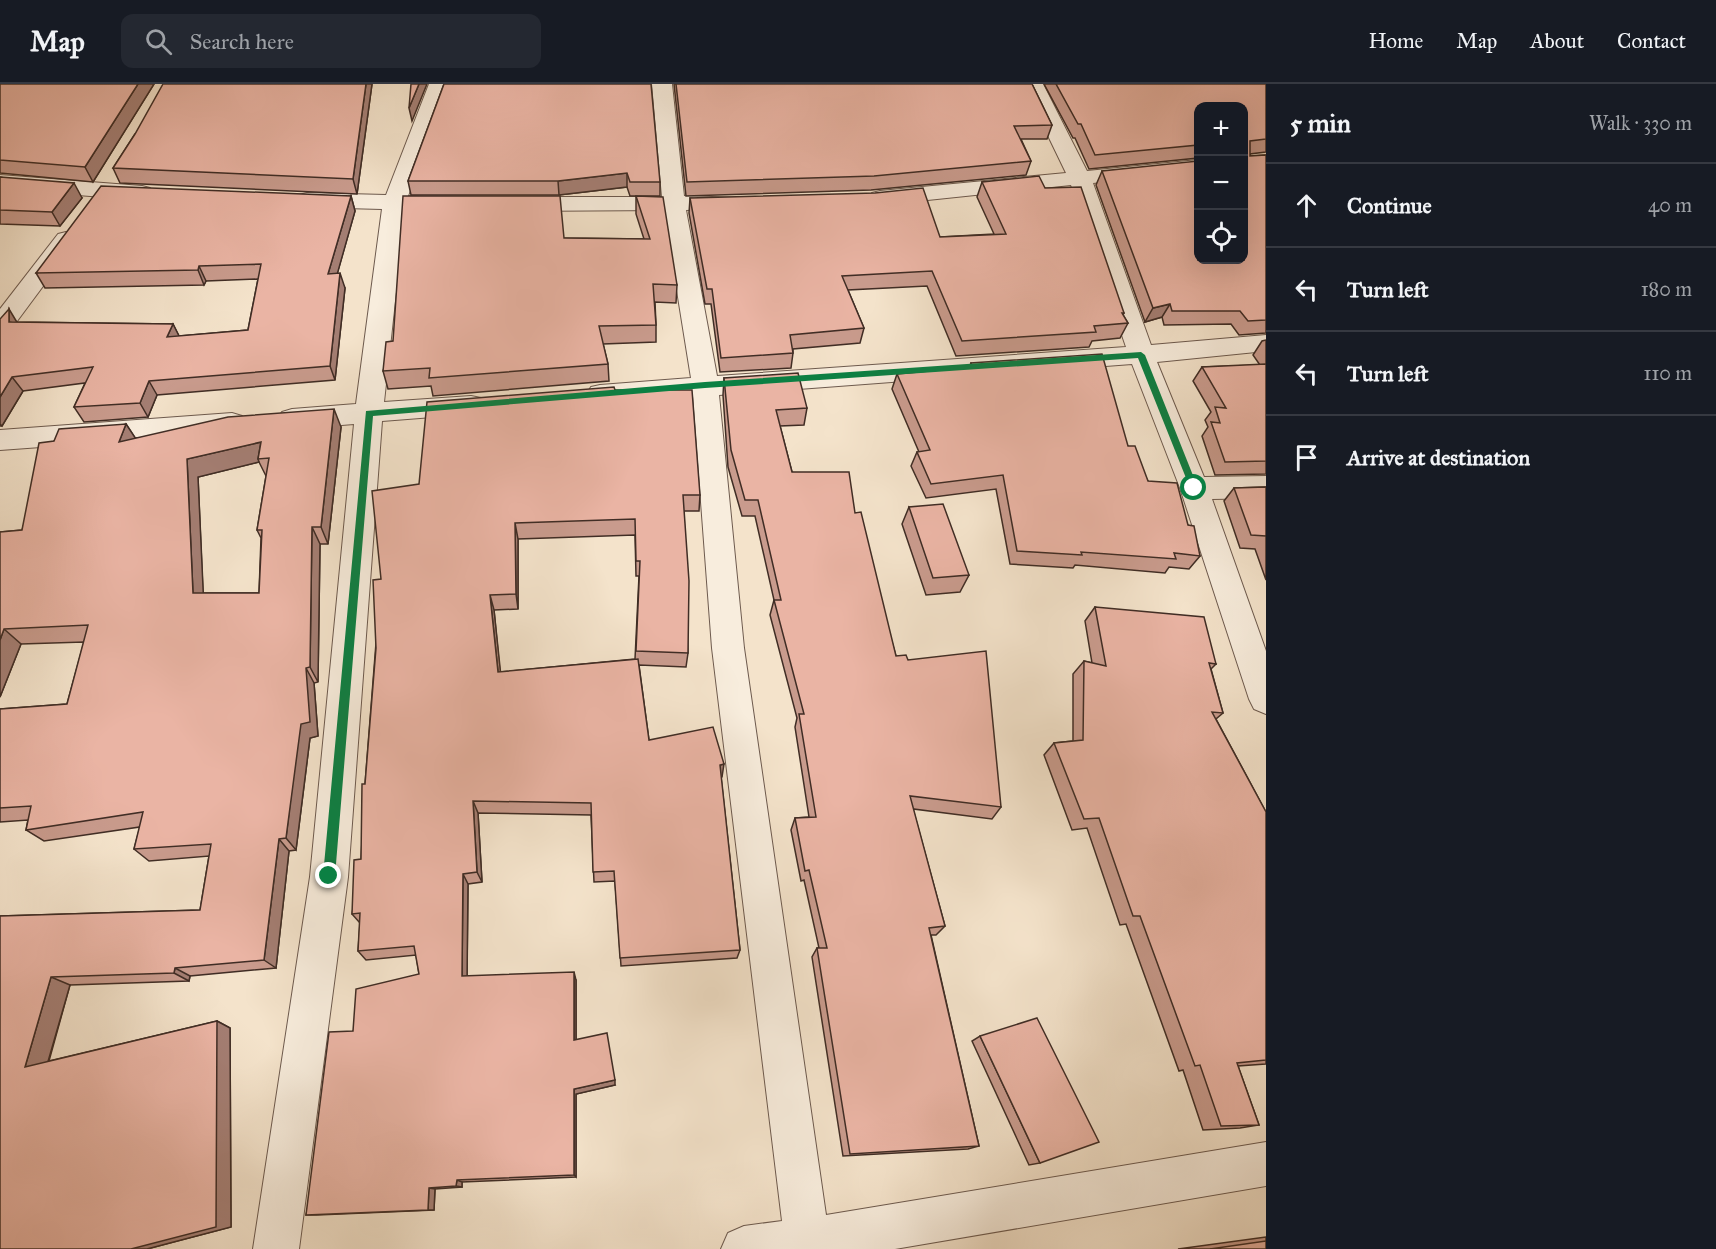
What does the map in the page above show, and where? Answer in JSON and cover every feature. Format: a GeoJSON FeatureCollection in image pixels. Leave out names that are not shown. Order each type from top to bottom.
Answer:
{"type":"FeatureCollection","features":[{"type":"Feature","properties":{"kind":"street"},"geometry":{"type":"LineString","coordinates":[[276,1249],[329,876],[369,413],[393,204],[439,84]]}},
{"type":"Feature","properties":{"kind":"street"},"geometry":{"type":"LineString","coordinates":[[662,84],[674,205],[705,385],[728,648],[808,1245]]}},
{"type":"Feature","properties":{"kind":"street"},"geometry":{"type":"LineString","coordinates":[[1033,84],[1079,176],[1141,355],[1194,488],[1266,699]]}},
{"type":"Feature","properties":{"kind":"street"},"geometry":{"type":"LineString","coordinates":[[859,199],[1194,166]]}},
{"type":"Feature","properties":{"kind":"street"},"geometry":{"type":"LineString","coordinates":[[0,182],[107,182],[160,194]]}},
{"type":"Feature","properties":{"kind":"street"},"geometry":{"type":"LineString","coordinates":[[0,326],[107,182]]}},
{"type":"Feature","properties":{"kind":"street"},"geometry":{"type":"LineString","coordinates":[[288,199],[393,204],[464,204]]}},
{"type":"Feature","properties":{"kind":"street"},"geometry":{"type":"LineString","coordinates":[[499,204],[674,205],[755,202]]}},
{"type":"Feature","properties":{"kind":"street"},"geometry":{"type":"LineString","coordinates":[[578,396],[1141,355],[1266,343]]}},
{"type":"Feature","properties":{"kind":"street"},"geometry":{"type":"LineString","coordinates":[[0,440],[497,402]]}},
{"type":"Feature","properties":{"kind":"street"},"geometry":{"type":"LineString","coordinates":[[1194,488],[1266,487]]}},
{"type":"Feature","properties":{"kind":"street"},"geometry":{"type":"LineString","coordinates":[[744,1249],[808,1245],[1266,1164]]}},
{"type":"Feature","properties":{"kind":"building"},"geometry":{"type":"Polygon","coordinates":[[[0,84],[138,84],[85,167],[0,160],[0,84]]]}},
{"type":"Feature","properties":{"kind":"building"},"geometry":{"type":"Polygon","coordinates":[[[163,84],[366,84],[353,179],[113,168],[163,84]]]}},
{"type":"Feature","properties":{"kind":"building"},"geometry":{"type":"Polygon","coordinates":[[[411,84],[419,84],[409,108],[411,84]]]}},
{"type":"Feature","properties":{"kind":"building"},"geometry":{"type":"Polygon","coordinates":[[[444,84],[651,84],[660,182],[630,182],[627,173],[558,181],[408,181],[444,84]]]}},
{"type":"Feature","properties":{"kind":"building"},"geometry":{"type":"Polygon","coordinates":[[[676,84],[1032,84],[1052,125],[1014,126],[1031,161],[874,176],[687,182],[676,84]]]}},
{"type":"Feature","properties":{"kind":"building"},"geometry":{"type":"Polygon","coordinates":[[[1056,84],[1266,84],[1266,139],[1250,141],[1250,156],[1266,155],[1266,320],[1248,321],[1240,311],[1172,311],[1170,304],[1153,308],[1102,171],[1194,161],[1194,264],[1248,264],[1248,102],[1194,102],[1194,145],[1095,155],[1081,124],[1078,124],[1056,84]]]}},
{"type":"Feature","properties":{"kind":"building"},"geometry":{"type":"Polygon","coordinates":[[[1039,176],[1045,188],[1081,187],[1124,313],[1122,313],[1128,323],[1094,326],[1096,332],[962,341],[932,271],[842,276],[864,328],[790,335],[793,353],[721,358],[712,289],[707,289],[690,198],[875,193],[923,188],[940,237],[1006,234],[982,182],[1039,176]]]}},
{"type":"Feature","properties":{"kind":"building"},"geometry":{"type":"Polygon","coordinates":[[[0,177],[74,183],[52,212],[0,210],[0,177]]]}},
{"type":"Feature","properties":{"kind":"building"},"geometry":{"type":"Polygon","coordinates":[[[101,186],[351,196],[328,274],[340,273],[330,366],[149,381],[140,403],[74,407],[93,367],[12,377],[0,397],[0,319],[9,309],[9,322],[173,324],[167,337],[248,330],[261,264],[199,266],[198,270],[36,273],[101,186]]]}},
{"type":"Feature","properties":{"kind":"building"},"geometry":{"type":"Polygon","coordinates":[[[403,196],[560,196],[564,238],[650,239],[636,196],[663,197],[677,285],[653,284],[656,325],[599,326],[608,364],[429,378],[430,368],[383,371],[386,342],[393,341],[403,196]]]}},
{"type":"Feature","properties":{"kind":"building"},"geometry":{"type":"Polygon","coordinates":[[[1102,354],[1128,446],[1135,446],[1148,481],[1177,483],[1188,525],[1194,526],[1200,556],[1174,553],[1176,559],[1081,552],[1082,555],[1017,551],[1003,475],[931,484],[917,452],[930,450],[897,374],[972,367],[971,363],[1102,354]]]}},
{"type":"Feature","properties":{"kind":"building"},"geometry":{"type":"Polygon","coordinates":[[[1266,364],[1266,461],[1225,462],[1211,422],[1220,423],[1215,407],[1226,408],[1202,367],[1266,364]]]}},
{"type":"Feature","properties":{"kind":"building"},"geometry":{"type":"Polygon","coordinates":[[[798,373],[807,408],[776,410],[792,472],[849,472],[855,513],[861,512],[896,656],[906,655],[908,660],[986,651],[1001,807],[910,796],[945,926],[929,928],[979,1146],[850,1154],[817,948],[827,948],[809,870],[805,871],[795,818],[816,817],[799,714],[804,714],[774,600],[781,600],[758,500],[745,500],[731,450],[724,378],[798,373]]]}},
{"type":"Feature","properties":{"kind":"building"},"geometry":{"type":"Polygon","coordinates":[[[614,387],[615,390],[692,390],[700,495],[683,495],[689,581],[688,653],[636,651],[640,561],[636,561],[635,519],[515,523],[516,594],[490,595],[498,672],[638,659],[649,740],[713,727],[724,764],[720,765],[740,950],[620,958],[614,871],[593,872],[591,803],[473,801],[477,872],[463,874],[462,976],[574,972],[574,1040],[607,1033],[615,1080],[574,1089],[574,1175],[457,1180],[456,1186],[429,1188],[428,1210],[306,1215],[329,1032],[353,1031],[356,989],[419,974],[414,946],[358,951],[360,913],[352,914],[354,860],[361,859],[362,784],[365,784],[376,648],[373,580],[381,579],[372,491],[419,484],[427,402],[614,387]]]}},
{"type":"Feature","properties":{"kind":"building"},"geometry":{"type":"Polygon","coordinates":[[[334,409],[321,527],[312,527],[310,667],[306,668],[310,722],[301,724],[286,838],[279,839],[264,960],[175,968],[174,973],[51,977],[25,1067],[217,1021],[216,1227],[131,1249],[0,1249],[0,916],[200,910],[211,844],[134,849],[143,812],[26,830],[31,806],[0,808],[0,709],[67,704],[88,625],[4,629],[0,640],[0,532],[22,530],[39,443],[54,441],[59,429],[126,424],[119,442],[228,417],[334,409]],[[261,442],[187,459],[193,593],[259,593],[262,530],[257,530],[269,458],[258,459],[261,442]]]}},
{"type":"Feature","properties":{"kind":"building"},"geometry":{"type":"Polygon","coordinates":[[[1266,487],[1266,536],[1251,535],[1234,488],[1266,487]]]}},
{"type":"Feature","properties":{"kind":"building"},"geometry":{"type":"Polygon","coordinates":[[[943,504],[969,575],[933,578],[909,507],[943,504]]]}},
{"type":"Feature","properties":{"kind":"building"},"geometry":{"type":"Polygon","coordinates":[[[1095,607],[1204,617],[1216,664],[1209,663],[1223,713],[1212,712],[1266,812],[1266,1060],[1237,1063],[1259,1125],[1221,1126],[1200,1065],[1195,1066],[1140,916],[1133,916],[1099,818],[1084,819],[1054,743],[1083,740],[1084,661],[1106,666],[1095,607]]]}},
{"type":"Feature","properties":{"kind":"building"},"geometry":{"type":"Polygon","coordinates":[[[1037,1018],[1099,1142],[1040,1163],[980,1036],[1037,1018]]]}},
{"type":"Feature","properties":{"kind":"building"},"geometry":{"type":"Polygon","coordinates":[[[1266,1241],[1266,1249],[1210,1249],[1266,1241]]]}},
{"type":"Feature","properties":{"kind":"route"},"geometry":{"type":"LineString","coordinates":[[329,876],[369,413],[705,385],[1141,355],[1194,488]]}}]}
